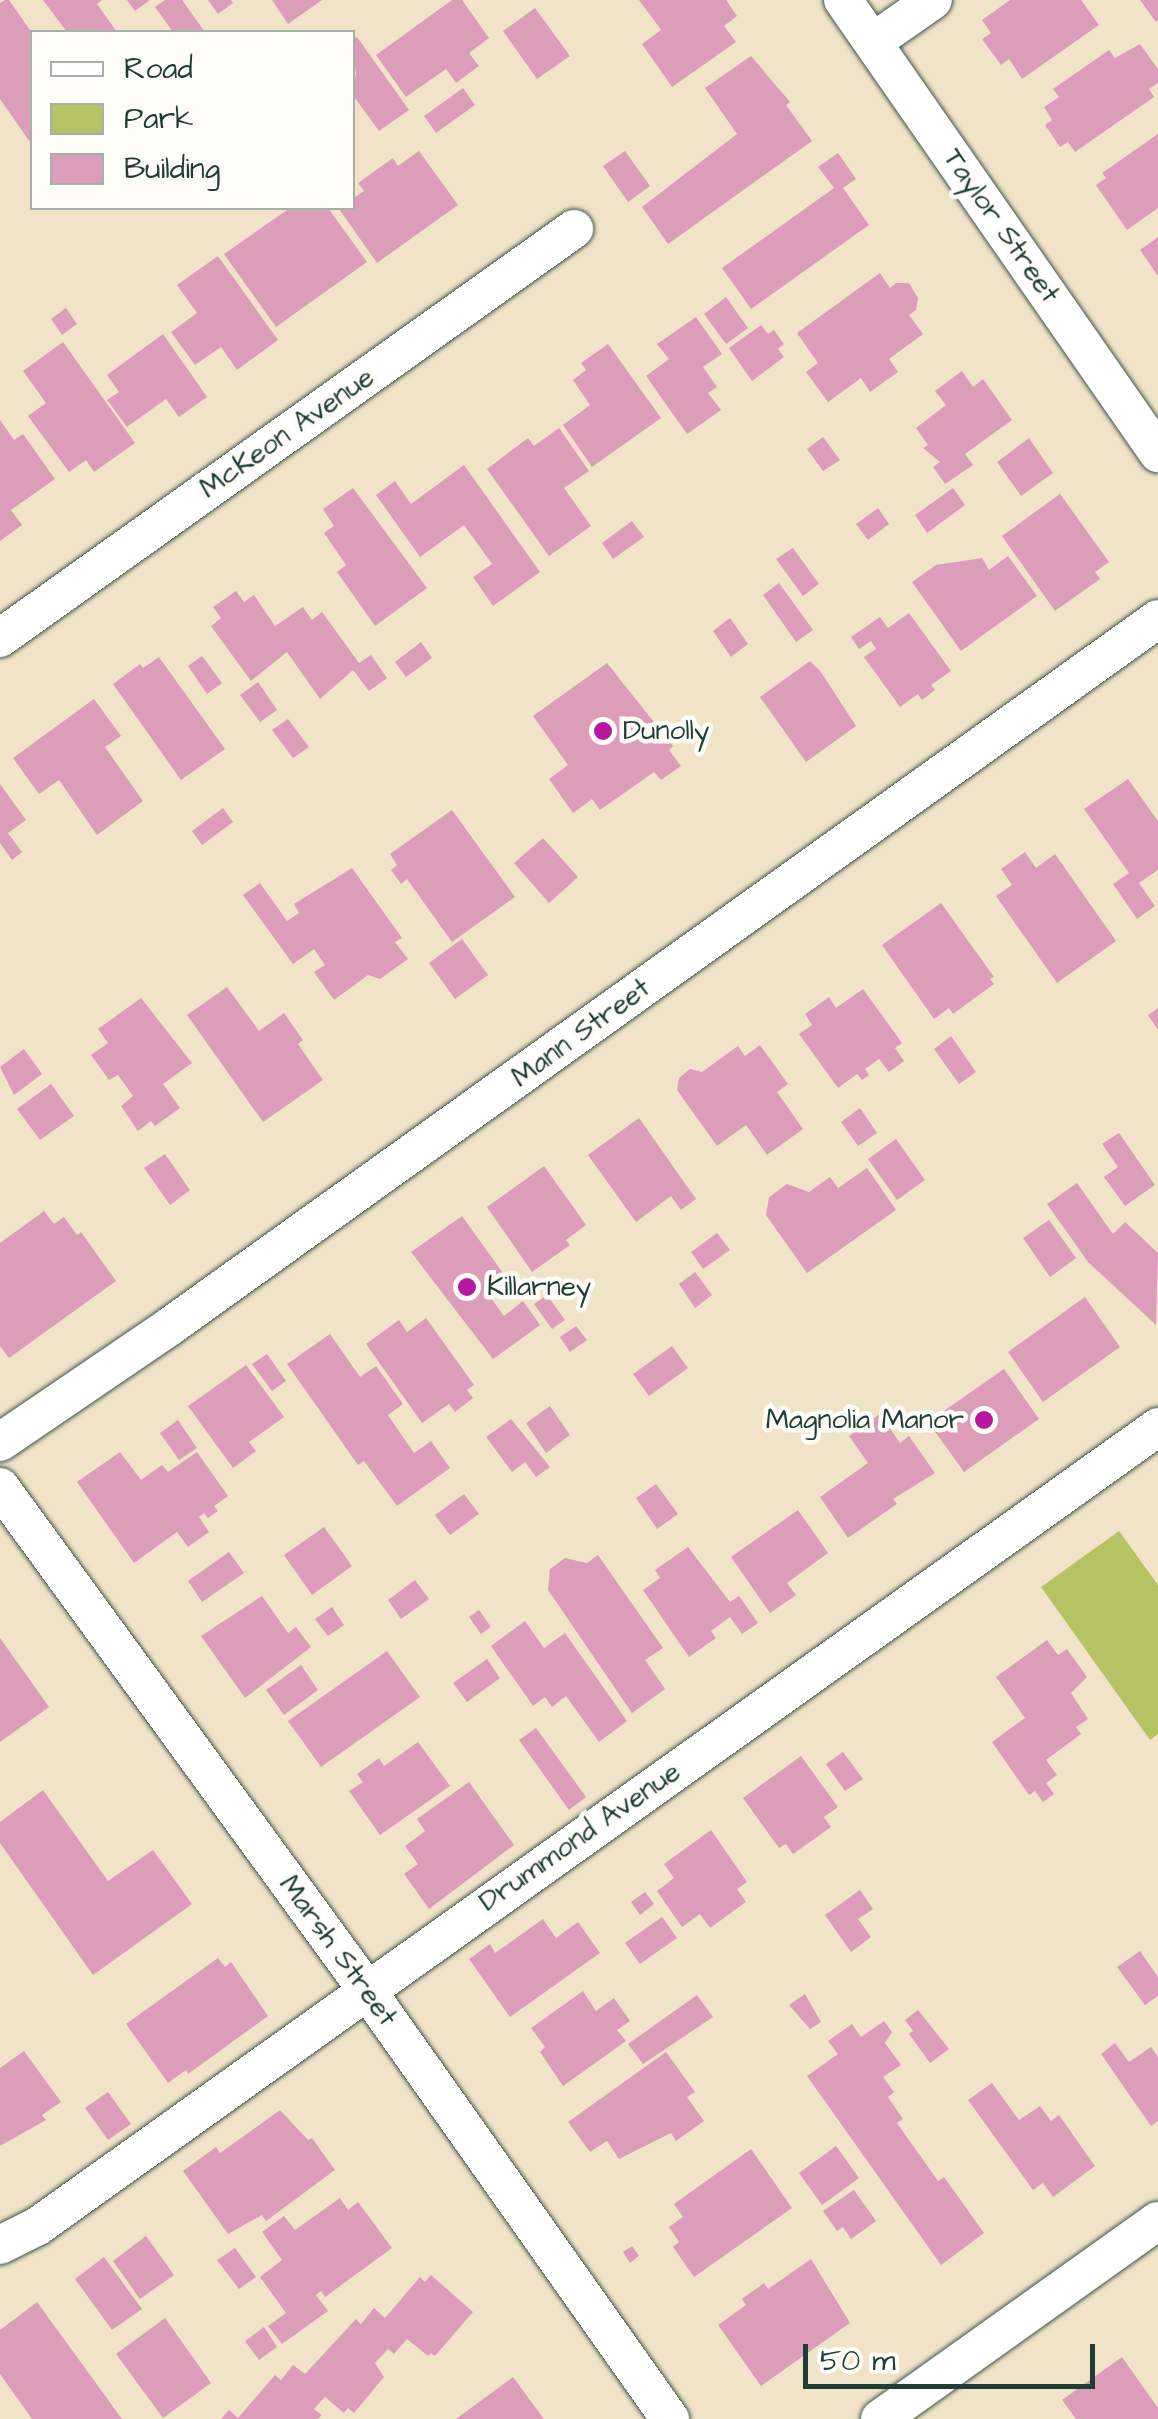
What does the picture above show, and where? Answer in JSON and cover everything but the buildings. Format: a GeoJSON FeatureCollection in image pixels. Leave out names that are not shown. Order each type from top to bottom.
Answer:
{"type":"FeatureCollection","features":[{"type":"Feature","properties":{"kind":"street","name":"Taylor Street"},"geometry":{"type":"LineString","coordinates":[[843,0],[1158,452]]}},
{"type":"Feature","properties":{"kind":"street"},"geometry":{"type":"LineString","coordinates":[[873,42],[933,0]]}},
{"type":"Feature","properties":{"kind":"street","name":"McKeon Avenue"},"geometry":{"type":"LineString","coordinates":[[0,638],[574,229]]}},
{"type":"Feature","properties":{"kind":"street","name":"Mann Street"},"geometry":{"type":"LineString","coordinates":[[0,1442],[186,1316],[1158,619]]}},
{"type":"Feature","properties":{"kind":"street","name":"Drummond Avenue"},"geometry":{"type":"LineString","coordinates":[[0,2245],[38,2226],[366,1988],[1158,1426]]}},
{"type":"Feature","properties":{"kind":"street","name":"Marsh Street"},"geometry":{"type":"LineString","coordinates":[[0,1487],[366,1988],[670,2419]]}},
{"type":"Feature","properties":{"kind":"street"},"geometry":{"type":"LineString","coordinates":[[880,2419],[1158,2221]]}},
{"type":"Feature","properties":{"kind":"green space"},"geometry":{"type":"Polygon","coordinates":[[[1119,1531],[1158,1585],[1158,1734],[1150,1740],[1041,1587],[1119,1531]]]}},
{"type":"Feature","properties":{"kind":"place","name":"Dunolly"},"geometry":{"type":"Point","coordinates":[603,731]}},
{"type":"Feature","properties":{"kind":"place","name":"Killarney"},"geometry":{"type":"Point","coordinates":[467,1287]}},
{"type":"Feature","properties":{"kind":"place","name":"Magnolia Manor"},"geometry":{"type":"Point","coordinates":[984,1420]}}]}
